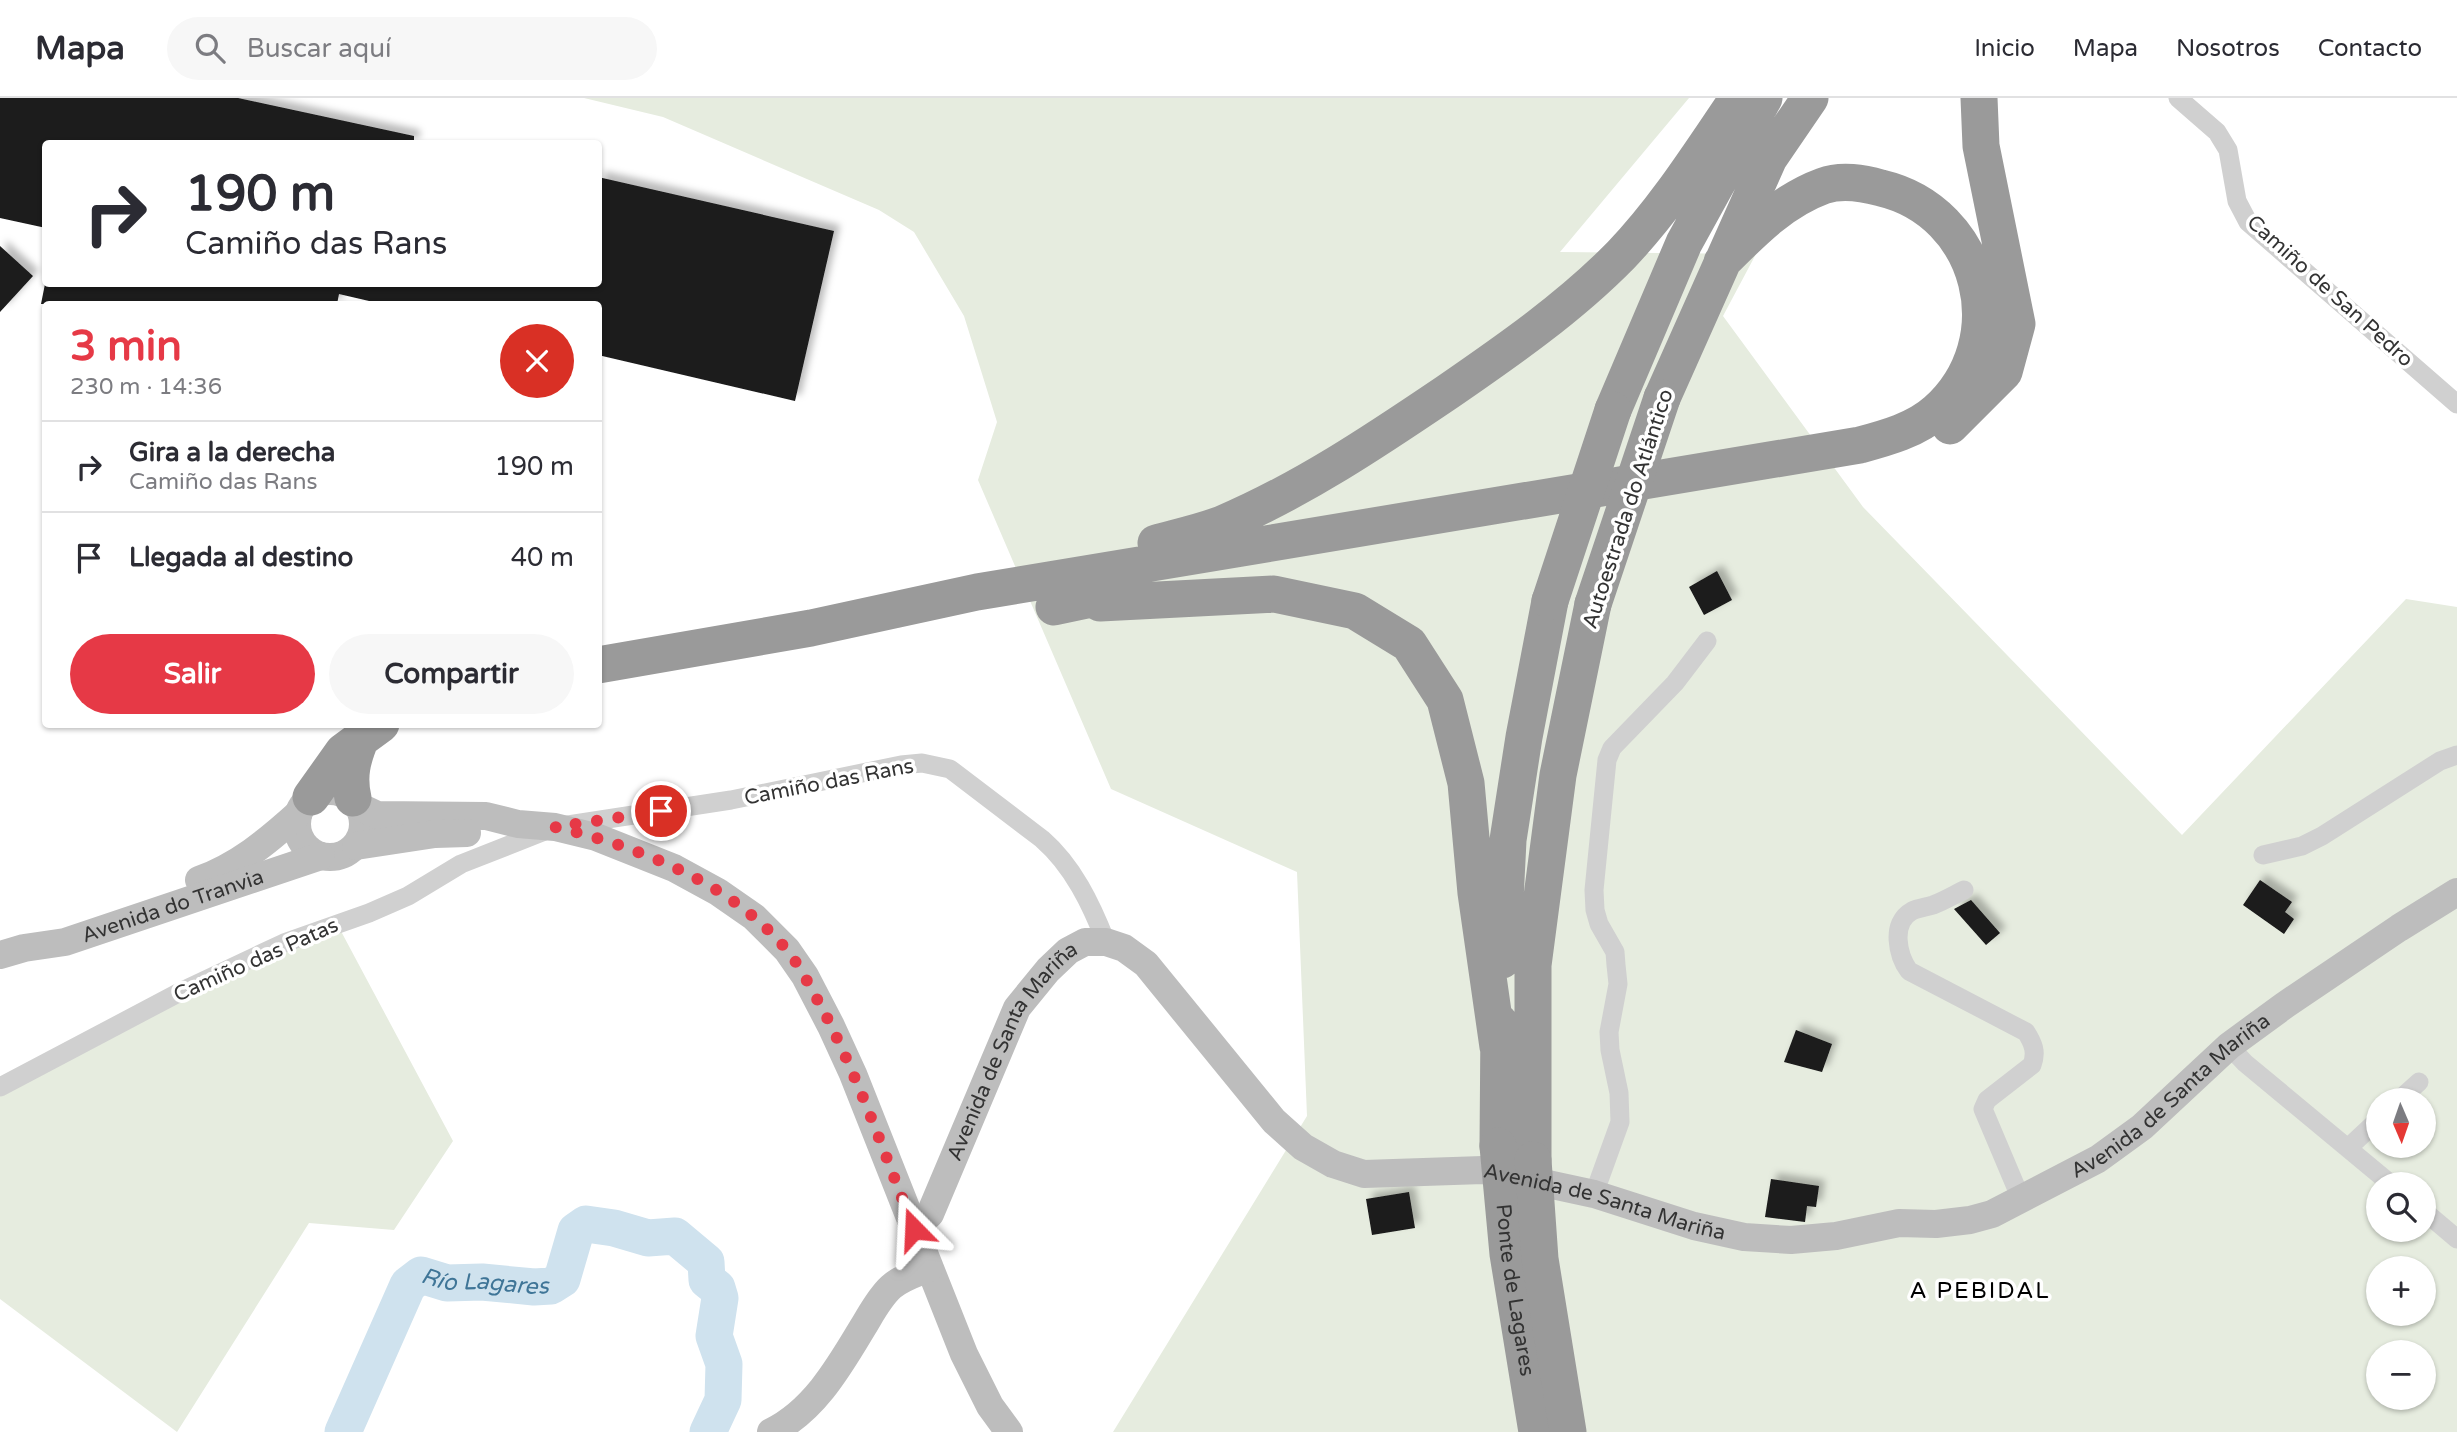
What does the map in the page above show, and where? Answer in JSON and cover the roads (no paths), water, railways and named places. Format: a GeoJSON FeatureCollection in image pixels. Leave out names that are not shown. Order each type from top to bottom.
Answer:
{"type":"FeatureCollection","features":[{"type":"Feature","properties":{"kind":"highway"},"geometry":{"type":"LineString","coordinates":[[978,592],[1063,565],[1150,545],[1220,524],[1281,496],[1383,435],[1482,368],[1556,313],[1621,255],[1671,195],[1738,98]]}},
{"type":"Feature","properties":{"kind":"highway","name":"Autoestrada do Atlántico"},"geometry":{"type":"LineString","coordinates":[[1497,1146],[1498,1046],[1508,840],[1550,601],[1613,410],[1684,243],[1764,98]]}},
{"type":"Feature","properties":{"kind":"highway","name":"Autoestrada do Atlántico"},"geometry":{"type":"LineString","coordinates":[[1532,1160],[1533,965],[1558,775],[1593,604],[1662,398],[1769,158],[1810,98]]}},
{"type":"Feature","properties":{"kind":"highway"},"geometry":{"type":"LineString","coordinates":[[1054,607],[1298,558],[1835,473],[1935,441],[2004,372],[2017,324],[1981,146],[1979,98]]}},
{"type":"Feature","properties":{"kind":"highway"},"geometry":{"type":"LineString","coordinates":[[602,664],[811,628],[978,592],[1860,445],[1885,439],[1936,412],[1966,373],[1974,355],[1980,331],[1981,308],[1971,263],[1960,242],[1944,221],[1918,201],[1892,190],[1858,182],[1826,185],[1794,199],[1770,215],[1722,262]]}},
{"type":"Feature","properties":{"kind":"highway"},"geometry":{"type":"LineString","coordinates":[[811,628],[1187,597],[1274,594],[1355,611],[1409,645],[1445,700],[1466,783],[1476,893],[1498,1046]]}},
{"type":"Feature","properties":{"kind":"highway"},"geometry":{"type":"LineString","coordinates":[[356,803],[349,781],[350,769],[371,732]]}},
{"type":"Feature","properties":{"kind":"highway"},"geometry":{"type":"LineString","coordinates":[[305,805],[331,765],[343,752],[371,732]]}},
{"type":"Feature","properties":{"kind":"highway","name":"Ponte de Lagares"},"geometry":{"type":"LineString","coordinates":[[1497,1146],[1508,1254],[1537,1432]]}},
{"type":"Feature","properties":{"kind":"highway","name":"Ponte de Lagares"},"geometry":{"type":"LineString","coordinates":[[1532,1160],[1540,1259],[1568,1432]]}},
{"type":"Feature","properties":{"kind":"main road"},"geometry":{"type":"LineString","coordinates":[[518,824],[486,832],[435,834],[356,846],[340,856],[321,856],[303,844],[297,824],[305,805],[321,792],[331,790],[342,792],[377,815],[486,816],[518,824],[555,827],[596,837],[674,868],[718,892],[754,918],[787,950],[826,1016],[853,1073],[964,1354],[989,1406],[1009,1432]]}},
{"type":"Feature","properties":{"kind":"main road"},"geometry":{"type":"LineString","coordinates":[[356,803],[364,827],[356,846]]}},
{"type":"Feature","properties":{"kind":"main road","name":"Avenida do Tranvia"},"geometry":{"type":"LineString","coordinates":[[12,952],[60,928],[230,867],[260,847],[305,805]]}},
{"type":"Feature","properties":{"kind":"main road","name":"Avenida do Tranvia"},"geometry":{"type":"LineString","coordinates":[[12,952],[65,942],[321,856]]}},
{"type":"Feature","properties":{"kind":"main road","name":"Avenida de Santa Mariña"},"geometry":{"type":"LineString","coordinates":[[914,1229],[930,1214],[1017,1008],[1048,970],[1068,951],[1085,942],[1107,942],[1124,948],[1146,964],[1274,1121],[1303,1147],[1333,1164],[1364,1174],[1483,1170],[1594,1194],[1694,1226],[1744,1237],[1791,1240],[1836,1236],[1899,1223],[1936,1224],[1970,1220],[1992,1214],[2098,1159],[2141,1127],[2229,1046],[2296,997],[2457,892]]}},
{"type":"Feature","properties":{"kind":"main road"},"geometry":{"type":"LineString","coordinates":[[771,1432],[788,1424],[810,1405],[891,1286],[929,1268]]}},
{"type":"Feature","properties":{"kind":"street","name":"Camiño de San Pedro"},"geometry":{"type":"LineString","coordinates":[[2178,98],[2217,132],[2228,150],[2237,201],[2248,222],[2457,404]]}},
{"type":"Feature","properties":{"kind":"street"},"geometry":{"type":"LineString","coordinates":[[1594,1194],[1620,1122],[1619,1093],[1609,1041],[1618,984],[1615,952],[1599,924],[1594,890],[1607,760],[1612,748],[1675,683],[1707,641]]}},
{"type":"Feature","properties":{"kind":"street"},"geometry":{"type":"LineString","coordinates":[[2263,855],[2302,846],[2322,836],[2440,761],[2457,755]]}},
{"type":"Feature","properties":{"kind":"street","name":"Camiño das Rans"},"geometry":{"type":"LineString","coordinates":[[555,827],[731,800],[901,765],[935,765],[950,769],[1055,850],[1088,897],[1107,942]]}},
{"type":"Feature","properties":{"kind":"street","name":"Camiño das Patas"},"geometry":{"type":"LineString","coordinates":[[0,1087],[182,991],[284,943],[369,913],[408,896],[461,864],[555,827]]}},
{"type":"Feature","properties":{"kind":"street"},"geometry":{"type":"LineString","coordinates":[[1964,890],[1937,904],[1911,911],[1902,919],[1898,938],[1901,960],[1909,971],[2026,1032],[2033,1043],[2035,1057],[2032,1065],[1987,1100],[1983,1109],[2021,1199]]}},
{"type":"Feature","properties":{"kind":"street"},"geometry":{"type":"LineString","coordinates":[[2229,1046],[2245,1063],[2377,1172]]}},
{"type":"Feature","properties":{"kind":"street"},"geometry":{"type":"LineString","coordinates":[[2412,1088],[2419,1082]]}},
{"type":"Feature","properties":{"kind":"street"},"geometry":{"type":"LineString","coordinates":[[2348,1148],[2366,1131]]}},
{"type":"Feature","properties":{"kind":"street"},"geometry":{"type":"LineString","coordinates":[[2436,1221],[2457,1239]]}},
{"type":"Feature","properties":{"kind":"waterway","name":"Río Lagares"},"geometry":{"type":"LineString","coordinates":[[343,1432],[408,1285],[421,1275],[447,1283],[551,1286],[562,1279],[576,1231],[586,1224],[614,1228],[648,1238],[675,1236],[706,1262],[707,1280],[717,1288],[720,1298],[714,1336],[724,1364],[723,1400],[708,1432]]}},
{"type":"Feature","properties":{"kind":"district","name":"A PEBIDAL"},"geometry":{"type":"Point","coordinates":[1980,1291]}}]}
